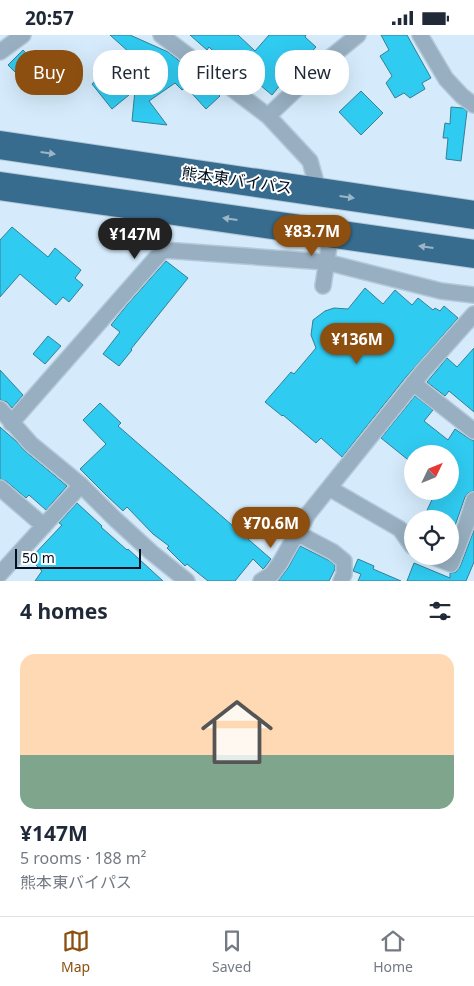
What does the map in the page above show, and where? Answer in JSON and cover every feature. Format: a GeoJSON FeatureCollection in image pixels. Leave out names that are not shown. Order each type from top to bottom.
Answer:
{"type":"FeatureCollection","features":[{"type":"Feature","properties":{"kind":"highway","name":"熊本東バイパス"},"geometry":{"type":"LineString","coordinates":[[0,145],[474,215]]}},
{"type":"Feature","properties":{"kind":"highway"},"geometry":{"type":"LineString","coordinates":[[0,186],[474,254]]}},
{"type":"Feature","properties":{"kind":"street"},"geometry":{"type":"LineString","coordinates":[[0,51],[23,35]]}},
{"type":"Feature","properties":{"kind":"street"},"geometry":{"type":"LineString","coordinates":[[163,35],[180,41],[268,117],[310,161],[319,193]]}},
{"type":"Feature","properties":{"kind":"street"},"geometry":{"type":"LineString","coordinates":[[268,117],[326,61],[358,35]]}},
{"type":"Feature","properties":{"kind":"street"},"geometry":{"type":"LineString","coordinates":[[420,35],[446,79],[462,96],[474,105]]}},
{"type":"Feature","properties":{"kind":"street"},"geometry":{"type":"LineString","coordinates":[[323,286],[331,233]]}},
{"type":"Feature","properties":{"kind":"street"},"geometry":{"type":"LineString","coordinates":[[11,423],[163,250],[326,262],[440,291],[474,295]]}},
{"type":"Feature","properties":{"kind":"street"},"geometry":{"type":"LineString","coordinates":[[261,581],[272,574],[280,563],[308,514],[413,383],[474,314]]}},
{"type":"Feature","properties":{"kind":"street"},"geometry":{"type":"LineString","coordinates":[[413,383],[474,431]]}},
{"type":"Feature","properties":{"kind":"street"},"geometry":{"type":"LineString","coordinates":[[0,409],[31,443],[81,485],[151,552],[187,581]]}},
{"type":"Feature","properties":{"kind":"street"},"geometry":{"type":"LineString","coordinates":[[13,581],[0,573],[81,485]]}},
{"type":"Feature","properties":{"kind":"street"},"geometry":{"type":"LineString","coordinates":[[0,488],[44,526]]}},
{"type":"Feature","properties":{"kind":"street"},"geometry":{"type":"LineString","coordinates":[[329,489],[400,529],[404,535]]}},
{"type":"Feature","properties":{"kind":"street"},"geometry":{"type":"LineString","coordinates":[[459,542],[474,500]]}},
{"type":"Feature","properties":{"kind":"street"},"geometry":{"type":"LineString","coordinates":[[297,533],[344,561],[344,574],[341,581]]}},
{"type":"Feature","properties":{"kind":"building"},"geometry":{"type":"Polygon","coordinates":[[[110,35],[130,35],[164,50],[127,50],[110,35]]]}},
{"type":"Feature","properties":{"kind":"building"},"geometry":{"type":"Polygon","coordinates":[[[190,35],[238,35],[254,50],[212,50],[209,47],[207,50],[190,35]]]}},
{"type":"Feature","properties":{"kind":"building"},"geometry":{"type":"Polygon","coordinates":[[[269,35],[306,35],[305,37],[316,47],[313,50],[275,50],[275,91],[272,95],[265,89],[265,50],[256,50],[269,35]]]}},
{"type":"Feature","properties":{"kind":"building"},"geometry":{"type":"Polygon","coordinates":[[[381,35],[407,35],[431,78],[422,83],[425,89],[410,98],[404,93],[395,98],[386,83],[392,76],[380,56],[389,50],[381,35]]]}},
{"type":"Feature","properties":{"kind":"building"},"geometry":{"type":"Polygon","coordinates":[[[168,52],[178,60],[178,86],[175,83],[168,88],[168,52]]]}},
{"type":"Feature","properties":{"kind":"building"},"geometry":{"type":"Polygon","coordinates":[[[15,58],[15,72],[8,65],[15,58]]]}},
{"type":"Feature","properties":{"kind":"building"},"geometry":{"type":"Polygon","coordinates":[[[361,91],[383,113],[361,135],[339,112],[361,91]]]}},
{"type":"Feature","properties":{"kind":"building"},"geometry":{"type":"Polygon","coordinates":[[[101,95],[129,95],[112,109],[101,95]]]}},
{"type":"Feature","properties":{"kind":"building"},"geometry":{"type":"Polygon","coordinates":[[[135,95],[158,95],[149,101],[167,125],[132,121],[135,95]]]}},
{"type":"Feature","properties":{"kind":"building"},"geometry":{"type":"Polygon","coordinates":[[[193,95],[219,95],[220,96],[206,109],[193,95]]]}},
{"type":"Feature","properties":{"kind":"building"},"geometry":{"type":"Polygon","coordinates":[[[451,107],[463,108],[467,111],[461,161],[446,159],[448,138],[443,138],[445,123],[450,124],[451,107]]]}},
{"type":"Feature","properties":{"kind":"building"},"geometry":{"type":"Polygon","coordinates":[[[12,227],[48,257],[55,248],[81,270],[75,278],[83,285],[69,302],[63,297],[56,305],[20,274],[0,297],[0,240],[12,227]]]}},
{"type":"Feature","properties":{"kind":"building"},"geometry":{"type":"Polygon","coordinates":[[[166,261],[188,278],[119,366],[103,354],[120,332],[111,325],[166,261]]]}},
{"type":"Feature","properties":{"kind":"building"},"geometry":{"type":"Polygon","coordinates":[[[365,288],[383,304],[395,290],[412,305],[418,298],[433,310],[435,308],[440,311],[444,306],[458,318],[406,377],[342,457],[321,438],[316,443],[265,402],[291,372],[294,374],[316,348],[311,335],[313,320],[325,311],[334,308],[348,309],[365,288]]]}},
{"type":"Feature","properties":{"kind":"building"},"geometry":{"type":"Polygon","coordinates":[[[48,336],[61,346],[45,364],[33,354],[48,336]]]}},
{"type":"Feature","properties":{"kind":"building"},"geometry":{"type":"Polygon","coordinates":[[[474,348],[474,412],[449,391],[445,396],[427,382],[447,358],[457,367],[474,348]]]}},
{"type":"Feature","properties":{"kind":"building"},"geometry":{"type":"Polygon","coordinates":[[[0,370],[23,395],[12,408],[7,402],[0,400],[0,370]]]}},
{"type":"Feature","properties":{"kind":"building"},"geometry":{"type":"Polygon","coordinates":[[[415,396],[433,410],[424,421],[448,440],[455,429],[474,441],[474,491],[468,493],[465,497],[459,514],[459,510],[427,510],[432,500],[459,500],[459,445],[404,445],[404,457],[381,438],[415,396]]]}},
{"type":"Feature","properties":{"kind":"building"},"geometry":{"type":"Polygon","coordinates":[[[100,403],[121,423],[118,426],[271,559],[263,569],[253,559],[235,581],[208,581],[187,564],[185,566],[167,548],[169,546],[153,534],[127,507],[123,511],[80,469],[106,444],[83,420],[100,403]]]}},
{"type":"Feature","properties":{"kind":"building"},"geometry":{"type":"Polygon","coordinates":[[[0,427],[67,486],[46,510],[29,495],[26,498],[6,481],[0,479],[0,427]]]}},
{"type":"Feature","properties":{"kind":"building"},"geometry":{"type":"Polygon","coordinates":[[[77,503],[101,527],[163,581],[35,581],[42,571],[30,559],[62,525],[59,523],[77,503]]]}},
{"type":"Feature","properties":{"kind":"building"},"geometry":{"type":"Polygon","coordinates":[[[474,530],[474,562],[466,581],[407,581],[413,565],[419,565],[450,578],[450,573],[456,572],[460,567],[474,530]]]}},
{"type":"Feature","properties":{"kind":"building"},"geometry":{"type":"Polygon","coordinates":[[[300,546],[335,565],[329,581],[278,581],[288,568],[300,546]]]}},
{"type":"Feature","properties":{"kind":"building"},"geometry":{"type":"Polygon","coordinates":[[[358,559],[374,566],[373,569],[401,581],[358,581],[361,574],[353,571],[358,559]]]}}]}
